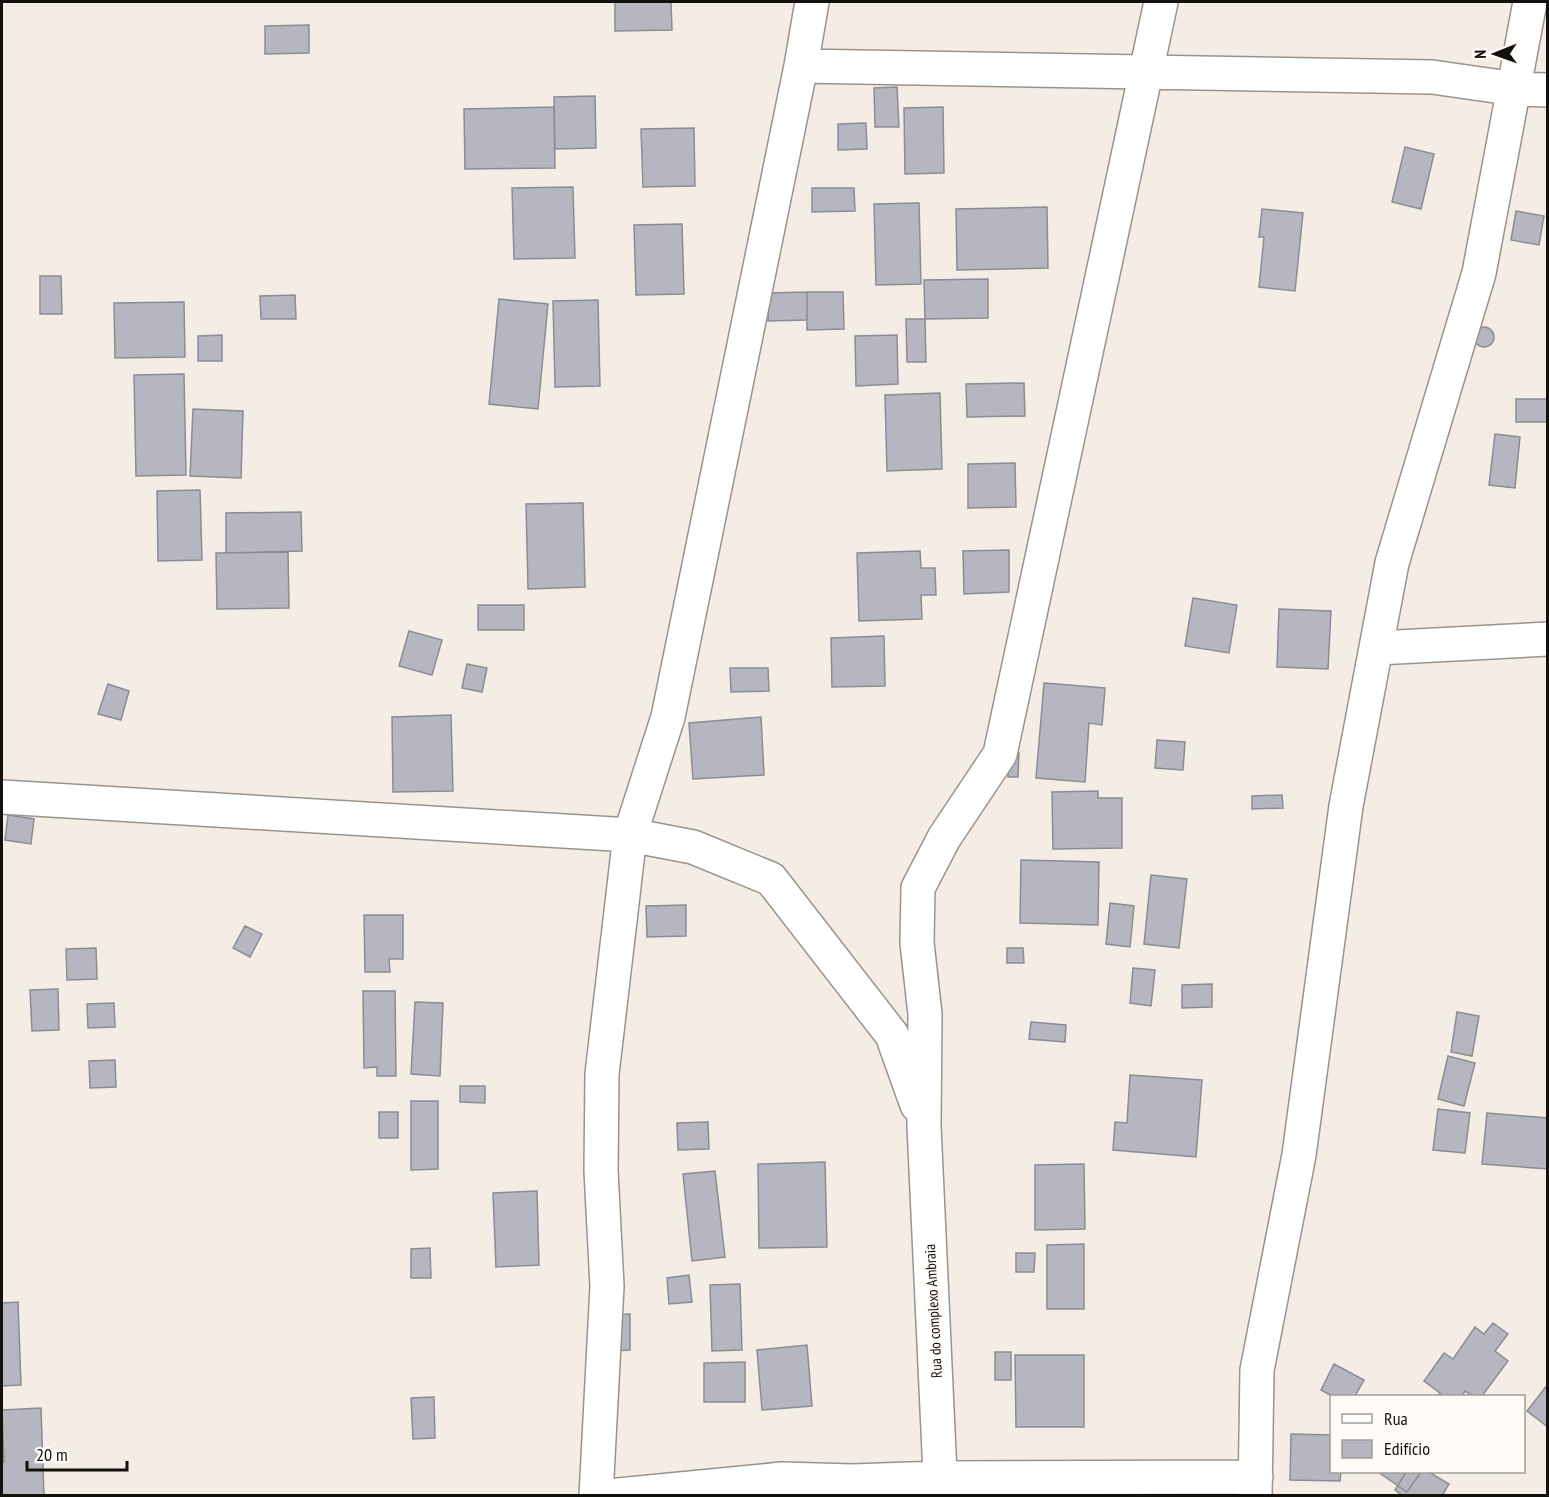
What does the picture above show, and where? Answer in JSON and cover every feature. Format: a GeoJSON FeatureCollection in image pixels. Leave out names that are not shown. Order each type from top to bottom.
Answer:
{"type":"FeatureCollection","features":[{"type":"Feature","properties":{"kind":"street"},"geometry":{"type":"LineString","coordinates":[[596,1496],[607,1287],[601,1171],[602,1074],[630,835],[668,717],[801,66],[812,2]]}},
{"type":"Feature","properties":{"kind":"street"},"geometry":{"type":"LineString","coordinates":[[924,1126],[925,1014],[917,943],[918,888],[944,838],[1000,754],[1161,2]]}},
{"type":"Feature","properties":{"kind":"street"},"geometry":{"type":"LineString","coordinates":[[608,1496],[782,1479],[940,1487],[1256,1486],[1257,1370],[1299,1155],[1346,806],[1392,563],[1532,90],[1530,2]]}},
{"type":"Feature","properties":{"kind":"street"},"geometry":{"type":"LineString","coordinates":[[801,66],[1432,77],[1532,90]]}},
{"type":"Feature","properties":{"kind":"street"},"geometry":{"type":"LineString","coordinates":[[1377,648],[1548,639]]}},
{"type":"Feature","properties":{"kind":"street"},"geometry":{"type":"LineString","coordinates":[[2,797],[630,835],[693,847],[771,879],[892,1035],[924,1126]]}},
{"type":"Feature","properties":{"kind":"street","name":"Rua do complexo Ambraia"},"geometry":{"type":"LineString","coordinates":[[924,1126],[940,1487]]}},
{"type":"Feature","properties":{"kind":"building"},"geometry":{"type":"Polygon","coordinates":[[[615,2],[671,2],[672,30],[615,31],[615,2]]]}},
{"type":"Feature","properties":{"kind":"building"},"geometry":{"type":"Polygon","coordinates":[[[309,25],[309,53],[265,54],[265,26],[309,25]]]}},
{"type":"Feature","properties":{"kind":"building"},"geometry":{"type":"Polygon","coordinates":[[[897,87],[899,127],[875,127],[874,88],[897,87]]]}},
{"type":"Feature","properties":{"kind":"building"},"geometry":{"type":"Polygon","coordinates":[[[595,96],[596,148],[555,149],[554,97],[595,96]]]}},
{"type":"Feature","properties":{"kind":"building"},"geometry":{"type":"Polygon","coordinates":[[[554,107],[555,168],[465,169],[464,109],[554,107]]]}},
{"type":"Feature","properties":{"kind":"building"},"geometry":{"type":"Polygon","coordinates":[[[943,107],[944,173],[905,174],[904,108],[943,107]]]}},
{"type":"Feature","properties":{"kind":"building"},"geometry":{"type":"Polygon","coordinates":[[[866,123],[867,149],[838,150],[838,124],[866,123]]]}},
{"type":"Feature","properties":{"kind":"building"},"geometry":{"type":"Polygon","coordinates":[[[694,128],[695,186],[643,187],[641,129],[694,128]]]}},
{"type":"Feature","properties":{"kind":"building"},"geometry":{"type":"Polygon","coordinates":[[[1405,147],[1434,154],[1421,209],[1392,202],[1405,147]]]}},
{"type":"Feature","properties":{"kind":"building"},"geometry":{"type":"Polygon","coordinates":[[[573,187],[575,258],[514,259],[512,188],[573,187]]]}},
{"type":"Feature","properties":{"kind":"building"},"geometry":{"type":"Polygon","coordinates":[[[812,188],[854,188],[855,211],[812,212],[812,188]]]}},
{"type":"Feature","properties":{"kind":"building"},"geometry":{"type":"Polygon","coordinates":[[[919,203],[921,284],[876,285],[874,204],[919,203]]]}},
{"type":"Feature","properties":{"kind":"building"},"geometry":{"type":"Polygon","coordinates":[[[1047,207],[1048,268],[957,270],[956,209],[1047,207]]]}},
{"type":"Feature","properties":{"kind":"building"},"geometry":{"type":"Polygon","coordinates":[[[1262,209],[1303,213],[1295,291],[1259,287],[1264,237],[1259,237],[1262,209]]]}},
{"type":"Feature","properties":{"kind":"building"},"geometry":{"type":"Polygon","coordinates":[[[1516,211],[1544,216],[1539,245],[1511,240],[1516,211]]]}},
{"type":"Feature","properties":{"kind":"building"},"geometry":{"type":"Polygon","coordinates":[[[682,224],[684,294],[636,295],[634,225],[682,224]]]}},
{"type":"Feature","properties":{"kind":"building"},"geometry":{"type":"Polygon","coordinates":[[[40,276],[61,276],[62,314],[40,314],[40,276]]]}},
{"type":"Feature","properties":{"kind":"building"},"geometry":{"type":"Polygon","coordinates":[[[988,279],[988,318],[925,319],[924,280],[988,279]]]}},
{"type":"Feature","properties":{"kind":"building"},"geometry":{"type":"Polygon","coordinates":[[[807,292],[807,320],[768,321],[768,293],[807,292]]]}},
{"type":"Feature","properties":{"kind":"building"},"geometry":{"type":"Polygon","coordinates":[[[807,292],[843,292],[844,329],[807,330],[807,292]]]}},
{"type":"Feature","properties":{"kind":"building"},"geometry":{"type":"Polygon","coordinates":[[[295,295],[296,319],[261,319],[260,296],[295,295]]]}},
{"type":"Feature","properties":{"kind":"building"},"geometry":{"type":"Polygon","coordinates":[[[499,299],[548,304],[538,409],[489,404],[499,299]]]}},
{"type":"Feature","properties":{"kind":"building"},"geometry":{"type":"Polygon","coordinates":[[[598,300],[600,386],[555,387],[553,301],[598,300]]]}},
{"type":"Feature","properties":{"kind":"building"},"geometry":{"type":"Polygon","coordinates":[[[184,302],[185,357],[115,358],[114,303],[184,302]]]}},
{"type":"Feature","properties":{"kind":"building"},"geometry":{"type":"Polygon","coordinates":[[[906,319],[925,319],[926,362],[907,362],[906,319]]]}},
{"type":"Feature","properties":{"kind":"building"},"geometry":{"type":"Polygon","coordinates":[[[1484,327],[1491,330],[1494,337],[1491,344],[1484,347],[1477,344],[1474,337],[1477,330],[1484,327]]]}},
{"type":"Feature","properties":{"kind":"building"},"geometry":{"type":"Polygon","coordinates":[[[222,335],[222,361],[198,361],[198,336],[222,335]]]}},
{"type":"Feature","properties":{"kind":"building"},"geometry":{"type":"Polygon","coordinates":[[[897,335],[898,384],[856,386],[855,336],[897,335]]]}},
{"type":"Feature","properties":{"kind":"building"},"geometry":{"type":"Polygon","coordinates":[[[184,374],[186,475],[136,476],[134,375],[184,374]]]}},
{"type":"Feature","properties":{"kind":"building"},"geometry":{"type":"Polygon","coordinates":[[[1024,383],[1025,416],[967,417],[966,384],[1024,383]]]}},
{"type":"Feature","properties":{"kind":"building"},"geometry":{"type":"Polygon","coordinates":[[[940,393],[942,469],[887,471],[885,395],[940,393]]]}},
{"type":"Feature","properties":{"kind":"building"},"geometry":{"type":"Polygon","coordinates":[[[1516,399],[1548,399],[1548,422],[1516,422],[1516,399]]]}},
{"type":"Feature","properties":{"kind":"building"},"geometry":{"type":"Polygon","coordinates":[[[193,409],[243,411],[241,478],[190,476],[193,409]]]}},
{"type":"Feature","properties":{"kind":"building"},"geometry":{"type":"Polygon","coordinates":[[[1495,434],[1520,437],[1515,488],[1489,485],[1495,434]]]}},
{"type":"Feature","properties":{"kind":"building"},"geometry":{"type":"Polygon","coordinates":[[[1015,463],[1016,507],[968,508],[968,464],[1015,463]]]}},
{"type":"Feature","properties":{"kind":"building"},"geometry":{"type":"Polygon","coordinates":[[[200,490],[202,560],[158,561],[157,491],[200,490]]]}},
{"type":"Feature","properties":{"kind":"building"},"geometry":{"type":"Polygon","coordinates":[[[583,503],[585,587],[528,589],[526,504],[583,503]]]}},
{"type":"Feature","properties":{"kind":"building"},"geometry":{"type":"Polygon","coordinates":[[[301,512],[302,551],[226,553],[226,513],[301,512]]]}},
{"type":"Feature","properties":{"kind":"building"},"geometry":{"type":"Polygon","coordinates":[[[1009,550],[1009,592],[964,594],[963,551],[1009,550]]]}},
{"type":"Feature","properties":{"kind":"building"},"geometry":{"type":"Polygon","coordinates":[[[920,551],[921,568],[935,568],[936,595],[921,595],[922,619],[859,621],[857,553],[920,551]]]}},
{"type":"Feature","properties":{"kind":"building"},"geometry":{"type":"Polygon","coordinates":[[[288,552],[289,608],[217,609],[216,553],[288,552]]]}},
{"type":"Feature","properties":{"kind":"building"},"geometry":{"type":"Polygon","coordinates":[[[1193,598],[1237,605],[1229,653],[1185,646],[1193,598]]]}},
{"type":"Feature","properties":{"kind":"building"},"geometry":{"type":"Polygon","coordinates":[[[478,605],[524,605],[524,630],[478,630],[478,605]]]}},
{"type":"Feature","properties":{"kind":"building"},"geometry":{"type":"Polygon","coordinates":[[[1279,609],[1331,611],[1328,669],[1277,667],[1279,609]]]}},
{"type":"Feature","properties":{"kind":"building"},"geometry":{"type":"Polygon","coordinates":[[[409,631],[442,640],[432,675],[399,666],[409,631]]]}},
{"type":"Feature","properties":{"kind":"building"},"geometry":{"type":"Polygon","coordinates":[[[884,636],[885,686],[832,687],[831,638],[884,636]]]}},
{"type":"Feature","properties":{"kind":"building"},"geometry":{"type":"Polygon","coordinates":[[[467,664],[487,668],[482,692],[462,688],[467,664]]]}},
{"type":"Feature","properties":{"kind":"building"},"geometry":{"type":"Polygon","coordinates":[[[730,668],[768,668],[769,691],[731,692],[730,668]]]}},
{"type":"Feature","properties":{"kind":"building"},"geometry":{"type":"Polygon","coordinates":[[[1044,683],[1105,688],[1102,725],[1089,723],[1085,782],[1036,778],[1044,683]]]}},
{"type":"Feature","properties":{"kind":"building"},"geometry":{"type":"Polygon","coordinates":[[[108,684],[129,691],[121,720],[98,714],[108,684]]]}},
{"type":"Feature","properties":{"kind":"building"},"geometry":{"type":"Polygon","coordinates":[[[451,715],[453,791],[393,792],[392,717],[451,715]]]}},
{"type":"Feature","properties":{"kind":"building"},"geometry":{"type":"Polygon","coordinates":[[[761,717],[764,775],[693,779],[689,723],[761,717]]]}},
{"type":"Feature","properties":{"kind":"building"},"geometry":{"type":"Polygon","coordinates":[[[1157,740],[1185,742],[1183,770],[1155,768],[1157,740]]]}},
{"type":"Feature","properties":{"kind":"building"},"geometry":{"type":"Polygon","coordinates":[[[1010,752],[1019,753],[1018,777],[1008,777],[1010,752]]]}},
{"type":"Feature","properties":{"kind":"building"},"geometry":{"type":"Polygon","coordinates":[[[1098,791],[1098,798],[1122,798],[1122,848],[1053,849],[1052,792],[1098,791]]]}},
{"type":"Feature","properties":{"kind":"building"},"geometry":{"type":"Polygon","coordinates":[[[1282,795],[1283,808],[1252,809],[1252,796],[1282,795]]]}},
{"type":"Feature","properties":{"kind":"building"},"geometry":{"type":"Polygon","coordinates":[[[8,815],[34,819],[31,844],[5,840],[8,815]]]}},
{"type":"Feature","properties":{"kind":"building"},"geometry":{"type":"Polygon","coordinates":[[[1021,860],[1099,862],[1098,925],[1020,923],[1021,860]]]}},
{"type":"Feature","properties":{"kind":"building"},"geometry":{"type":"Polygon","coordinates":[[[1151,875],[1187,879],[1179,948],[1144,944],[1151,875]]]}},
{"type":"Feature","properties":{"kind":"building"},"geometry":{"type":"Polygon","coordinates":[[[1110,903],[1134,906],[1130,947],[1106,944],[1110,903]]]}},
{"type":"Feature","properties":{"kind":"building"},"geometry":{"type":"Polygon","coordinates":[[[686,905],[686,936],[647,937],[646,906],[686,905]]]}},
{"type":"Feature","properties":{"kind":"building"},"geometry":{"type":"Polygon","coordinates":[[[364,915],[403,915],[403,959],[389,959],[390,972],[365,972],[364,915]]]}},
{"type":"Feature","properties":{"kind":"building"},"geometry":{"type":"Polygon","coordinates":[[[245,926],[262,934],[250,957],[233,948],[245,926]]]}},
{"type":"Feature","properties":{"kind":"building"},"geometry":{"type":"Polygon","coordinates":[[[96,948],[97,979],[67,980],[66,949],[96,948]]]}},
{"type":"Feature","properties":{"kind":"building"},"geometry":{"type":"Polygon","coordinates":[[[1007,948],[1023,948],[1024,963],[1007,963],[1007,948]]]}},
{"type":"Feature","properties":{"kind":"building"},"geometry":{"type":"Polygon","coordinates":[[[1133,968],[1155,970],[1151,1006],[1130,1003],[1133,968]]]}},
{"type":"Feature","properties":{"kind":"building"},"geometry":{"type":"Polygon","coordinates":[[[1212,984],[1212,1007],[1182,1008],[1182,985],[1212,984]]]}},
{"type":"Feature","properties":{"kind":"building"},"geometry":{"type":"Polygon","coordinates":[[[58,989],[59,1030],[32,1031],[30,990],[58,989]]]}},
{"type":"Feature","properties":{"kind":"building"},"geometry":{"type":"Polygon","coordinates":[[[363,991],[395,991],[396,1076],[377,1076],[377,1067],[364,1068],[363,991]]]}},
{"type":"Feature","properties":{"kind":"building"},"geometry":{"type":"Polygon","coordinates":[[[415,1002],[443,1003],[440,1076],[411,1074],[415,1002]]]}},
{"type":"Feature","properties":{"kind":"building"},"geometry":{"type":"Polygon","coordinates":[[[114,1003],[115,1027],[88,1028],[87,1004],[114,1003]]]}},
{"type":"Feature","properties":{"kind":"building"},"geometry":{"type":"Polygon","coordinates":[[[1457,1012],[1479,1016],[1472,1056],[1451,1052],[1457,1012]]]}},
{"type":"Feature","properties":{"kind":"building"},"geometry":{"type":"Polygon","coordinates":[[[1031,1022],[1066,1025],[1065,1042],[1029,1039],[1031,1022]]]}},
{"type":"Feature","properties":{"kind":"building"},"geometry":{"type":"Polygon","coordinates":[[[1448,1056],[1475,1063],[1464,1106],[1438,1099],[1448,1056]]]}},
{"type":"Feature","properties":{"kind":"building"},"geometry":{"type":"Polygon","coordinates":[[[115,1060],[116,1087],[90,1088],[89,1061],[115,1060]]]}},
{"type":"Feature","properties":{"kind":"building"},"geometry":{"type":"Polygon","coordinates":[[[1130,1075],[1202,1080],[1196,1157],[1113,1150],[1115,1122],[1127,1123],[1130,1075]]]}},
{"type":"Feature","properties":{"kind":"building"},"geometry":{"type":"Polygon","coordinates":[[[460,1086],[485,1086],[485,1103],[460,1102],[460,1086]]]}},
{"type":"Feature","properties":{"kind":"building"},"geometry":{"type":"Polygon","coordinates":[[[411,1101],[438,1101],[438,1169],[411,1170],[411,1101]]]}},
{"type":"Feature","properties":{"kind":"building"},"geometry":{"type":"Polygon","coordinates":[[[1438,1109],[1470,1113],[1465,1153],[1433,1150],[1438,1109]]]}},
{"type":"Feature","properties":{"kind":"building"},"geometry":{"type":"Polygon","coordinates":[[[379,1112],[398,1112],[398,1138],[379,1138],[379,1112]]]}},
{"type":"Feature","properties":{"kind":"building"},"geometry":{"type":"Polygon","coordinates":[[[1487,1113],[1548,1118],[1548,1169],[1482,1164],[1487,1113]]]}},
{"type":"Feature","properties":{"kind":"building"},"geometry":{"type":"Polygon","coordinates":[[[708,1122],[709,1149],[678,1150],[677,1123],[708,1122]]]}},
{"type":"Feature","properties":{"kind":"building"},"geometry":{"type":"Polygon","coordinates":[[[825,1162],[827,1247],[759,1248],[758,1164],[825,1162]]]}},
{"type":"Feature","properties":{"kind":"building"},"geometry":{"type":"Polygon","coordinates":[[[1084,1164],[1085,1229],[1035,1230],[1035,1165],[1084,1164]]]}},
{"type":"Feature","properties":{"kind":"building"},"geometry":{"type":"Polygon","coordinates":[[[715,1171],[725,1257],[692,1261],[683,1174],[715,1171]]]}},
{"type":"Feature","properties":{"kind":"building"},"geometry":{"type":"Polygon","coordinates":[[[537,1191],[539,1265],[496,1267],[493,1193],[537,1191]]]}},
{"type":"Feature","properties":{"kind":"building"},"geometry":{"type":"Polygon","coordinates":[[[1084,1244],[1084,1309],[1047,1309],[1047,1245],[1084,1244]]]}},
{"type":"Feature","properties":{"kind":"building"},"geometry":{"type":"Polygon","coordinates":[[[430,1248],[431,1278],[411,1278],[411,1249],[430,1248]]]}},
{"type":"Feature","properties":{"kind":"building"},"geometry":{"type":"Polygon","coordinates":[[[1016,1253],[1035,1253],[1034,1272],[1016,1272],[1016,1253]]]}},
{"type":"Feature","properties":{"kind":"building"},"geometry":{"type":"Polygon","coordinates":[[[689,1275],[692,1302],[669,1304],[667,1278],[689,1275]]]}},
{"type":"Feature","properties":{"kind":"building"},"geometry":{"type":"Polygon","coordinates":[[[740,1284],[742,1350],[712,1351],[710,1285],[740,1284]]]}},
{"type":"Feature","properties":{"kind":"building"},"geometry":{"type":"Polygon","coordinates":[[[18,1302],[21,1385],[2,1386],[2,1303],[18,1302]]]}},
{"type":"Feature","properties":{"kind":"building"},"geometry":{"type":"Polygon","coordinates":[[[630,1314],[630,1350],[613,1351],[612,1315],[630,1314]]]}},
{"type":"Feature","properties":{"kind":"building"},"geometry":{"type":"Polygon","coordinates":[[[1493,1323],[1508,1334],[1495,1351],[1508,1361],[1483,1395],[1471,1395],[1465,1391],[1463,1395],[1438,1395],[1440,1393],[1424,1381],[1444,1353],[1453,1359],[1475,1327],[1484,1334],[1493,1323]]]}},
{"type":"Feature","properties":{"kind":"building"},"geometry":{"type":"Polygon","coordinates":[[[807,1345],[812,1406],[762,1410],[757,1350],[807,1345]]]}},
{"type":"Feature","properties":{"kind":"building"},"geometry":{"type":"Polygon","coordinates":[[[995,1352],[1011,1352],[1011,1380],[995,1380],[995,1352]]]}},
{"type":"Feature","properties":{"kind":"building"},"geometry":{"type":"Polygon","coordinates":[[[1015,1355],[1084,1355],[1084,1427],[1016,1427],[1015,1355]]]}},
{"type":"Feature","properties":{"kind":"building"},"geometry":{"type":"Polygon","coordinates":[[[745,1362],[745,1402],[704,1402],[704,1363],[745,1362]]]}},
{"type":"Feature","properties":{"kind":"building"},"geometry":{"type":"Polygon","coordinates":[[[1334,1364],[1364,1380],[1356,1395],[1330,1395],[1321,1390],[1334,1364]]]}},
{"type":"Feature","properties":{"kind":"building"},"geometry":{"type":"Polygon","coordinates":[[[1548,1384],[1548,1427],[1527,1411],[1548,1384]]]}},
{"type":"Feature","properties":{"kind":"building"},"geometry":{"type":"Polygon","coordinates":[[[434,1397],[435,1438],[413,1439],[411,1398],[434,1397]]]}},
{"type":"Feature","properties":{"kind":"building"},"geometry":{"type":"Polygon","coordinates":[[[41,1408],[44,1496],[2,1496],[2,1462],[4,1462],[2,1410],[41,1408]]]}},
{"type":"Feature","properties":{"kind":"building"},"geometry":{"type":"Polygon","coordinates":[[[1291,1434],[1330,1435],[1330,1473],[1341,1473],[1340,1481],[1290,1480],[1291,1434]]]}},
{"type":"Feature","properties":{"kind":"building"},"geometry":{"type":"Polygon","coordinates":[[[1379,1473],[1420,1473],[1407,1492],[1379,1473]]]}},
{"type":"Feature","properties":{"kind":"building"},"geometry":{"type":"Polygon","coordinates":[[[1405,1473],[1431,1473],[1449,1484],[1442,1496],[1403,1496],[1395,1490],[1405,1473]]]}}]}
